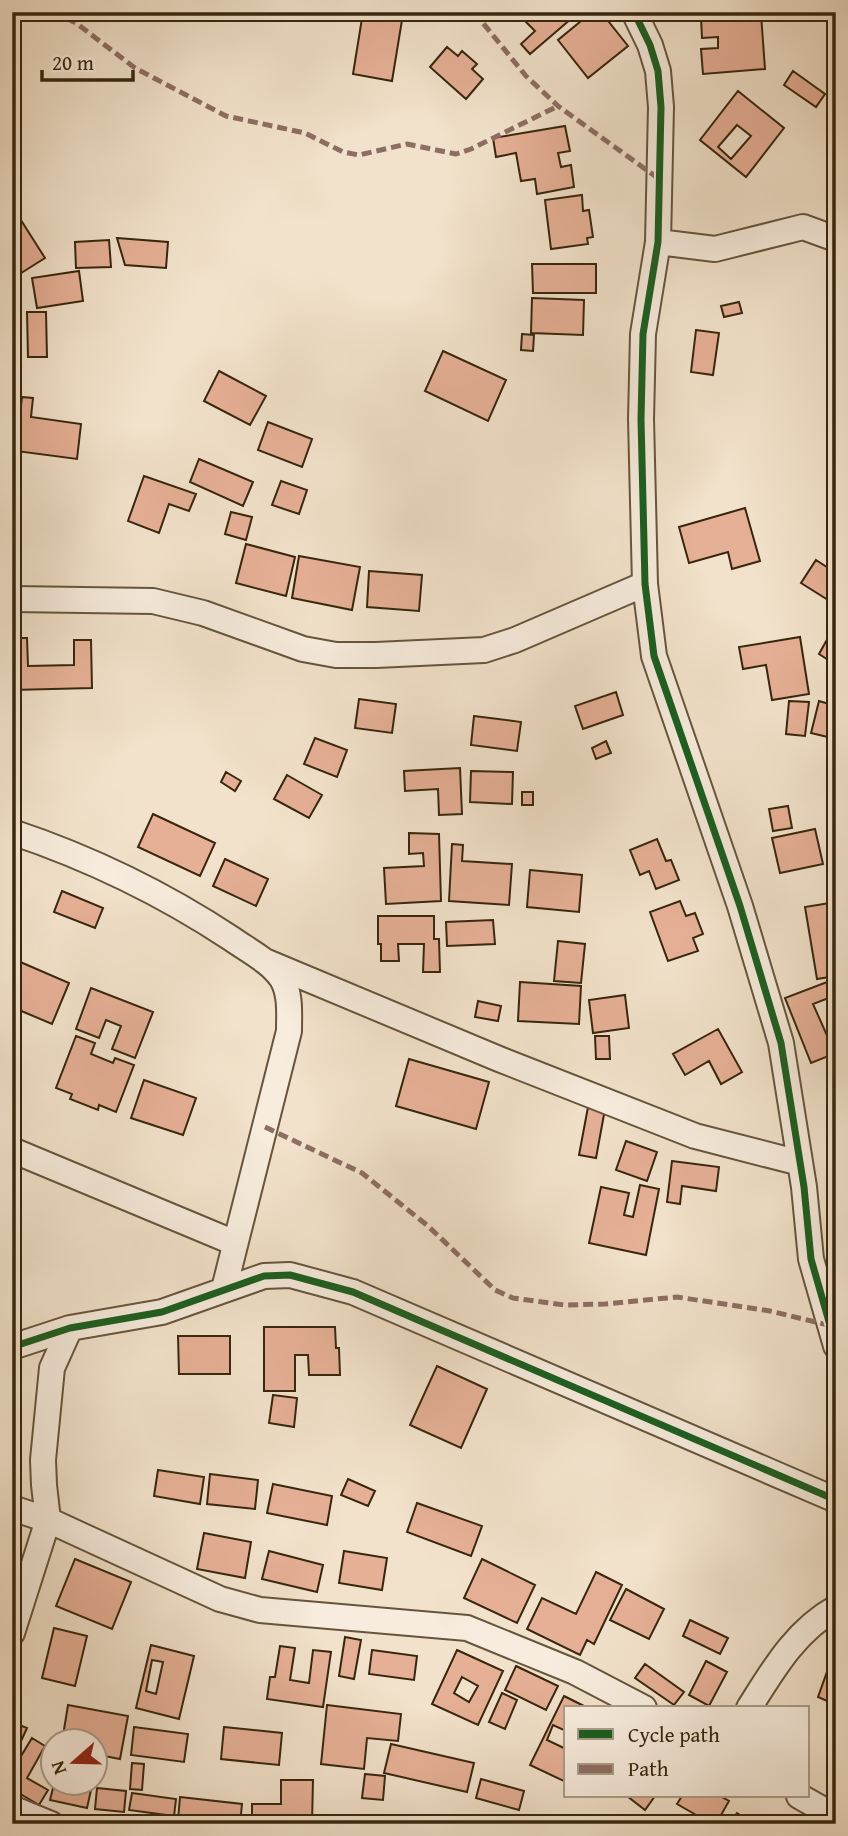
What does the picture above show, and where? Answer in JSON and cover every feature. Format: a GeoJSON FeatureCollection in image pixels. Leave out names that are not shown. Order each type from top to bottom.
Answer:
{"type":"FeatureCollection","features":[{"type":"Feature","properties":{"kind":"street"},"geometry":{"type":"LineString","coordinates":[[634,12],[650,45],[658,71],[661,107],[658,242],[643,334],[641,419],[645,584],[654,656],[740,906],[781,1044],[800,1163],[811,1259],[835,1341]]}},
{"type":"Feature","properties":{"kind":"street"},"geometry":{"type":"LineString","coordinates":[[658,242],[715,249],[803,228],[836,239]]}},
{"type":"Feature","properties":{"kind":"street"},"geometry":{"type":"LineString","coordinates":[[12,599],[153,601],[203,614],[303,649],[336,655],[376,655],[484,650],[515,640],[645,584]]}},
{"type":"Feature","properties":{"kind":"street"},"geometry":{"type":"LineString","coordinates":[[12,832],[110,870],[199,917],[265,961],[499,1059],[695,1136],[800,1163]]}},
{"type":"Feature","properties":{"kind":"street"},"geometry":{"type":"LineString","coordinates":[[224,1289],[289,1031],[287,990],[282,979],[265,961]]}},
{"type":"Feature","properties":{"kind":"street"},"geometry":{"type":"LineString","coordinates":[[12,1150],[235,1243]]}},
{"type":"Feature","properties":{"kind":"street"},"geometry":{"type":"LineString","coordinates":[[12,1347],[70,1328],[162,1312],[264,1276],[290,1275],[353,1292],[836,1500]]}},
{"type":"Feature","properties":{"kind":"street"},"geometry":{"type":"LineString","coordinates":[[12,1633],[48,1520],[43,1460],[52,1368],[70,1328]]}},
{"type":"Feature","properties":{"kind":"street"},"geometry":{"type":"LineString","coordinates":[[12,1508],[48,1520],[220,1600],[260,1610],[467,1628],[575,1671],[640,1706]]}},
{"type":"Feature","properties":{"kind":"street"},"geometry":{"type":"LineString","coordinates":[[750,1706],[781,1656],[800,1636],[836,1608]]}},
{"type":"Feature","properties":{"kind":"street"},"geometry":{"type":"LineString","coordinates":[[803,1798],[836,1817]]}},
{"type":"Feature","properties":{"kind":"street"},"geometry":{"type":"LineString","coordinates":[[12,1808],[51,1824]]}},
{"type":"Feature","properties":{"kind":"building"},"geometry":{"type":"Polygon","coordinates":[[[363,12],[403,14],[392,81],[353,74],[363,12]]]}},
{"type":"Feature","properties":{"kind":"building"},"geometry":{"type":"Polygon","coordinates":[[[532,12],[579,12],[530,54],[521,44],[535,31],[524,20],[532,12]]]}},
{"type":"Feature","properties":{"kind":"building"},"geometry":{"type":"Polygon","coordinates":[[[592,12],[601,12],[628,46],[588,78],[558,40],[592,12]]]}},
{"type":"Feature","properties":{"kind":"building"},"geometry":{"type":"Polygon","coordinates":[[[761,14],[765,69],[703,74],[701,49],[718,48],[718,37],[702,38],[701,18],[761,14]]]}},
{"type":"Feature","properties":{"kind":"building"},"geometry":{"type":"Polygon","coordinates":[[[447,47],[458,56],[462,51],[477,64],[472,69],[483,79],[466,99],[430,67],[447,47]]]}},
{"type":"Feature","properties":{"kind":"building"},"geometry":{"type":"Polygon","coordinates":[[[793,71],[825,94],[816,107],[784,85],[793,71]]]}},
{"type":"Feature","properties":{"kind":"building"},"geometry":{"type":"Polygon","coordinates":[[[738,91],[784,128],[746,177],[700,140],[738,91]],[[737,125],[718,147],[731,159],[751,136],[737,125]]]}},
{"type":"Feature","properties":{"kind":"building"},"geometry":{"type":"Polygon","coordinates":[[[565,126],[570,151],[558,153],[561,167],[571,165],[574,187],[537,194],[535,179],[521,181],[516,153],[496,157],[493,138],[565,126]]]}},
{"type":"Feature","properties":{"kind":"building"},"geometry":{"type":"Polygon","coordinates":[[[582,195],[583,211],[589,210],[593,237],[587,238],[588,244],[551,249],[545,200],[582,195]]]}},
{"type":"Feature","properties":{"kind":"building"},"geometry":{"type":"Polygon","coordinates":[[[12,206],[45,258],[18,275],[12,267],[12,206]]]}},
{"type":"Feature","properties":{"kind":"building"},"geometry":{"type":"Polygon","coordinates":[[[117,238],[168,242],[166,268],[125,265],[117,238]]]}},
{"type":"Feature","properties":{"kind":"building"},"geometry":{"type":"Polygon","coordinates":[[[109,240],[111,267],[76,268],[75,242],[109,240]]]}},
{"type":"Feature","properties":{"kind":"building"},"geometry":{"type":"Polygon","coordinates":[[[532,264],[596,264],[596,293],[533,293],[532,264]]]}},
{"type":"Feature","properties":{"kind":"building"},"geometry":{"type":"Polygon","coordinates":[[[79,271],[83,301],[37,308],[32,278],[79,271]]]}},
{"type":"Feature","properties":{"kind":"building"},"geometry":{"type":"Polygon","coordinates":[[[532,298],[584,300],[583,335],[531,333],[532,298]]]}},
{"type":"Feature","properties":{"kind":"building"},"geometry":{"type":"Polygon","coordinates":[[[739,302],[742,313],[724,317],[721,306],[739,302]]]}},
{"type":"Feature","properties":{"kind":"building"},"geometry":{"type":"Polygon","coordinates":[[[27,312],[46,312],[47,357],[28,357],[27,312]]]}},
{"type":"Feature","properties":{"kind":"building"},"geometry":{"type":"Polygon","coordinates":[[[696,330],[719,333],[713,375],[691,372],[696,330]]]}},
{"type":"Feature","properties":{"kind":"building"},"geometry":{"type":"Polygon","coordinates":[[[522,334],[534,335],[533,351],[521,350],[522,334]]]}},
{"type":"Feature","properties":{"kind":"building"},"geometry":{"type":"Polygon","coordinates":[[[443,351],[506,380],[488,421],[425,391],[443,351]]]}},
{"type":"Feature","properties":{"kind":"building"},"geometry":{"type":"Polygon","coordinates":[[[12,366],[21,368],[12,407],[12,366]]]}},
{"type":"Feature","properties":{"kind":"building"},"geometry":{"type":"Polygon","coordinates":[[[219,371],[266,396],[250,425],[204,401],[219,371]]]}},
{"type":"Feature","properties":{"kind":"building"},"geometry":{"type":"Polygon","coordinates":[[[22,397],[33,398],[31,417],[81,424],[77,459],[16,451],[22,397]]]}},
{"type":"Feature","properties":{"kind":"building"},"geometry":{"type":"Polygon","coordinates":[[[268,422],[312,439],[302,467],[258,450],[268,422]]]}},
{"type":"Feature","properties":{"kind":"building"},"geometry":{"type":"Polygon","coordinates":[[[199,459],[253,482],[243,506],[190,482],[199,459]]]}},
{"type":"Feature","properties":{"kind":"building"},"geometry":{"type":"Polygon","coordinates":[[[144,476],[196,494],[189,511],[169,504],[159,533],[128,521],[144,476]]]}},
{"type":"Feature","properties":{"kind":"building"},"geometry":{"type":"Polygon","coordinates":[[[281,481],[307,490],[299,514],[272,505],[281,481]]]}},
{"type":"Feature","properties":{"kind":"building"},"geometry":{"type":"Polygon","coordinates":[[[745,508],[760,561],[732,569],[728,552],[689,563],[679,527],[745,508]]]}},
{"type":"Feature","properties":{"kind":"building"},"geometry":{"type":"Polygon","coordinates":[[[231,512],[252,517],[246,540],[225,534],[231,512]]]}},
{"type":"Feature","properties":{"kind":"building"},"geometry":{"type":"Polygon","coordinates":[[[246,544],[295,557],[286,596],[236,583],[246,544]]]}},
{"type":"Feature","properties":{"kind":"building"},"geometry":{"type":"Polygon","coordinates":[[[299,556],[360,567],[352,610],[292,598],[299,556]]]}},
{"type":"Feature","properties":{"kind":"building"},"geometry":{"type":"Polygon","coordinates":[[[816,560],[836,573],[836,605],[801,583],[816,560]]]}},
{"type":"Feature","properties":{"kind":"building"},"geometry":{"type":"Polygon","coordinates":[[[369,571],[422,575],[419,611],[367,607],[369,571]]]}},
{"type":"Feature","properties":{"kind":"building"},"geometry":{"type":"Polygon","coordinates":[[[833,629],[836,631],[836,665],[819,654],[833,629]]]}},
{"type":"Feature","properties":{"kind":"building"},"geometry":{"type":"Polygon","coordinates":[[[800,637],[809,694],[772,700],[766,665],[743,669],[739,647],[800,637]]]}},
{"type":"Feature","properties":{"kind":"building"},"geometry":{"type":"Polygon","coordinates":[[[12,638],[27,638],[28,666],[74,665],[74,640],[91,640],[92,688],[12,690],[12,638]]]}},
{"type":"Feature","properties":{"kind":"building"},"geometry":{"type":"Polygon","coordinates":[[[616,692],[623,715],[583,729],[575,706],[616,692]]]}},
{"type":"Feature","properties":{"kind":"building"},"geometry":{"type":"Polygon","coordinates":[[[359,699],[396,704],[392,733],[355,728],[359,699]]]}},
{"type":"Feature","properties":{"kind":"building"},"geometry":{"type":"Polygon","coordinates":[[[789,701],[809,702],[805,736],[786,734],[789,701]]]}},
{"type":"Feature","properties":{"kind":"building"},"geometry":{"type":"Polygon","coordinates":[[[819,701],[836,706],[836,739],[811,733],[819,701]]]}},
{"type":"Feature","properties":{"kind":"building"},"geometry":{"type":"Polygon","coordinates":[[[474,716],[521,722],[517,751],[471,745],[474,716]]]}},
{"type":"Feature","properties":{"kind":"building"},"geometry":{"type":"Polygon","coordinates":[[[315,738],[347,750],[337,777],[304,764],[315,738]]]}},
{"type":"Feature","properties":{"kind":"building"},"geometry":{"type":"Polygon","coordinates":[[[606,741],[611,753],[596,759],[592,748],[606,741]]]}},
{"type":"Feature","properties":{"kind":"building"},"geometry":{"type":"Polygon","coordinates":[[[460,768],[462,814],[439,815],[438,789],[405,791],[404,771],[460,768]]]}},
{"type":"Feature","properties":{"kind":"building"},"geometry":{"type":"Polygon","coordinates":[[[471,771],[513,772],[512,804],[470,802],[471,771]]]}},
{"type":"Feature","properties":{"kind":"building"},"geometry":{"type":"Polygon","coordinates":[[[226,772],[241,781],[235,791],[221,782],[226,772]]]}},
{"type":"Feature","properties":{"kind":"building"},"geometry":{"type":"Polygon","coordinates":[[[287,775],[322,795],[309,818],[274,799],[287,775]]]}},
{"type":"Feature","properties":{"kind":"building"},"geometry":{"type":"Polygon","coordinates":[[[522,792],[533,792],[533,805],[522,805],[522,792]]]}},
{"type":"Feature","properties":{"kind":"building"},"geometry":{"type":"Polygon","coordinates":[[[788,806],[792,828],[773,831],[769,809],[788,806]]]}},
{"type":"Feature","properties":{"kind":"building"},"geometry":{"type":"Polygon","coordinates":[[[153,814],[215,843],[200,876],[138,847],[153,814]]]}},
{"type":"Feature","properties":{"kind":"building"},"geometry":{"type":"Polygon","coordinates":[[[815,829],[823,864],[780,873],[772,838],[815,829]]]}},
{"type":"Feature","properties":{"kind":"building"},"geometry":{"type":"Polygon","coordinates":[[[409,833],[439,834],[441,901],[386,904],[384,868],[424,866],[423,853],[409,854],[409,833]]]}},
{"type":"Feature","properties":{"kind":"building"},"geometry":{"type":"Polygon","coordinates":[[[657,839],[666,861],[671,860],[679,880],[656,889],[649,871],[640,875],[630,850],[657,839]]]}},
{"type":"Feature","properties":{"kind":"building"},"geometry":{"type":"Polygon","coordinates":[[[452,844],[463,845],[462,861],[512,864],[509,905],[449,901],[452,844]]]}},
{"type":"Feature","properties":{"kind":"building"},"geometry":{"type":"Polygon","coordinates":[[[225,859],[268,879],[256,906],[213,886],[225,859]]]}},
{"type":"Feature","properties":{"kind":"building"},"geometry":{"type":"Polygon","coordinates":[[[530,870],[582,875],[579,912],[527,907],[530,870]]]}},
{"type":"Feature","properties":{"kind":"building"},"geometry":{"type":"Polygon","coordinates":[[[62,891],[103,908],[95,928],[54,912],[62,891]]]}},
{"type":"Feature","properties":{"kind":"building"},"geometry":{"type":"Polygon","coordinates":[[[680,901],[686,916],[695,913],[703,934],[693,938],[698,951],[668,961],[650,912],[680,901]]]}},
{"type":"Feature","properties":{"kind":"building"},"geometry":{"type":"Polygon","coordinates":[[[836,902],[836,976],[817,979],[805,907],[836,902]]]}},
{"type":"Feature","properties":{"kind":"building"},"geometry":{"type":"Polygon","coordinates":[[[378,916],[434,916],[434,939],[439,939],[440,972],[423,972],[424,944],[398,944],[399,961],[381,961],[378,916]]]}},
{"type":"Feature","properties":{"kind":"building"},"geometry":{"type":"Polygon","coordinates":[[[493,920],[495,944],[447,946],[446,922],[493,920]]]}},
{"type":"Feature","properties":{"kind":"building"},"geometry":{"type":"Polygon","coordinates":[[[558,941],[585,944],[581,983],[554,981],[558,941]]]}},
{"type":"Feature","properties":{"kind":"building"},"geometry":{"type":"Polygon","coordinates":[[[18,961],[69,983],[52,1024],[12,1007],[12,962],[17,964],[18,961]]]}},
{"type":"Feature","properties":{"kind":"building"},"geometry":{"type":"Polygon","coordinates":[[[835,979],[836,1008],[831,997],[813,1004],[829,1040],[836,1037],[836,1053],[811,1063],[785,998],[835,979]]]}},
{"type":"Feature","properties":{"kind":"building"},"geometry":{"type":"Polygon","coordinates":[[[520,982],[581,986],[579,1024],[518,1021],[520,982]]]}},
{"type":"Feature","properties":{"kind":"building"},"geometry":{"type":"Polygon","coordinates":[[[91,988],[153,1012],[135,1058],[112,1049],[121,1026],[106,1020],[99,1038],[76,1029],[91,988]]]}},
{"type":"Feature","properties":{"kind":"building"},"geometry":{"type":"Polygon","coordinates":[[[625,995],[629,1028],[593,1033],[589,1000],[625,995]]]}},
{"type":"Feature","properties":{"kind":"building"},"geometry":{"type":"Polygon","coordinates":[[[478,1001],[501,1006],[498,1021],[475,1017],[478,1001]]]}},
{"type":"Feature","properties":{"kind":"building"},"geometry":{"type":"Polygon","coordinates":[[[718,1029],[742,1072],[721,1084],[709,1061],[685,1075],[673,1054],[718,1029]]]}},
{"type":"Feature","properties":{"kind":"building"},"geometry":{"type":"Polygon","coordinates":[[[76,1036],[95,1043],[91,1054],[113,1063],[115,1058],[134,1065],[116,1112],[99,1105],[98,1110],[70,1099],[72,1094],[56,1088],[76,1036]]]}},
{"type":"Feature","properties":{"kind":"building"},"geometry":{"type":"Polygon","coordinates":[[[595,1036],[609,1036],[610,1059],[596,1059],[595,1036]]]}},
{"type":"Feature","properties":{"kind":"building"},"geometry":{"type":"Polygon","coordinates":[[[409,1059],[489,1082],[476,1129],[396,1106],[409,1059]]]}},
{"type":"Feature","properties":{"kind":"building"},"geometry":{"type":"Polygon","coordinates":[[[144,1080],[196,1098],[183,1135],[131,1118],[144,1080]]]}},
{"type":"Feature","properties":{"kind":"building"},"geometry":{"type":"Polygon","coordinates":[[[588,1107],[605,1109],[596,1158],[579,1155],[588,1107]]]}},
{"type":"Feature","properties":{"kind":"building"},"geometry":{"type":"Polygon","coordinates":[[[626,1141],[657,1152],[647,1181],[616,1170],[626,1141]]]}},
{"type":"Feature","properties":{"kind":"building"},"geometry":{"type":"Polygon","coordinates":[[[672,1161],[719,1167],[716,1191],[682,1186],[680,1204],[667,1202],[672,1161]]]}},
{"type":"Feature","properties":{"kind":"building"},"geometry":{"type":"Polygon","coordinates":[[[640,1185],[659,1189],[646,1255],[589,1243],[601,1187],[629,1193],[624,1215],[633,1217],[640,1185]]]}},
{"type":"Feature","properties":{"kind":"building"},"geometry":{"type":"Polygon","coordinates":[[[264,1327],[335,1327],[340,1375],[309,1375],[308,1355],[295,1355],[295,1391],[264,1391],[264,1327]]]}},
{"type":"Feature","properties":{"kind":"building"},"geometry":{"type":"Polygon","coordinates":[[[178,1336],[230,1336],[230,1374],[179,1374],[178,1336]]]}},
{"type":"Feature","properties":{"kind":"building"},"geometry":{"type":"Polygon","coordinates":[[[437,1366],[487,1389],[461,1448],[410,1425],[437,1366]]]}},
{"type":"Feature","properties":{"kind":"building"},"geometry":{"type":"Polygon","coordinates":[[[273,1395],[297,1398],[294,1427],[269,1423],[273,1395]]]}},
{"type":"Feature","properties":{"kind":"building"},"geometry":{"type":"Polygon","coordinates":[[[158,1470],[204,1477],[200,1504],[154,1496],[158,1470]]]}},
{"type":"Feature","properties":{"kind":"building"},"geometry":{"type":"Polygon","coordinates":[[[210,1474],[258,1480],[255,1509],[207,1504],[210,1474]]]}},
{"type":"Feature","properties":{"kind":"building"},"geometry":{"type":"Polygon","coordinates":[[[348,1479],[375,1491],[368,1506],[341,1495],[348,1479]]]}},
{"type":"Feature","properties":{"kind":"building"},"geometry":{"type":"Polygon","coordinates":[[[273,1484],[332,1496],[327,1525],[267,1513],[273,1484]]]}},
{"type":"Feature","properties":{"kind":"building"},"geometry":{"type":"Polygon","coordinates":[[[417,1503],[482,1526],[471,1556],[407,1532],[417,1503]]]}},
{"type":"Feature","properties":{"kind":"building"},"geometry":{"type":"Polygon","coordinates":[[[204,1533],[251,1542],[245,1578],[197,1569],[204,1533]]]}},
{"type":"Feature","properties":{"kind":"building"},"geometry":{"type":"Polygon","coordinates":[[[269,1551],[323,1565],[317,1592],[262,1579],[269,1551]]]}},
{"type":"Feature","properties":{"kind":"building"},"geometry":{"type":"Polygon","coordinates":[[[344,1551],[387,1558],[382,1590],[339,1583],[344,1551]]]}},
{"type":"Feature","properties":{"kind":"building"},"geometry":{"type":"Polygon","coordinates":[[[75,1559],[131,1582],[112,1629],[56,1606],[75,1559]]]}},
{"type":"Feature","properties":{"kind":"building"},"geometry":{"type":"Polygon","coordinates":[[[482,1559],[535,1585],[517,1623],[464,1598],[482,1559]]]}},
{"type":"Feature","properties":{"kind":"building"},"geometry":{"type":"Polygon","coordinates":[[[596,1572],[622,1585],[594,1644],[587,1640],[580,1655],[527,1629],[542,1598],[576,1614],[596,1572]]]}},
{"type":"Feature","properties":{"kind":"building"},"geometry":{"type":"Polygon","coordinates":[[[626,1589],[664,1609],[649,1639],[610,1620],[626,1589]]]}},
{"type":"Feature","properties":{"kind":"building"},"geometry":{"type":"Polygon","coordinates":[[[690,1620],[728,1638],[720,1654],[683,1636],[690,1620]]]}},
{"type":"Feature","properties":{"kind":"building"},"geometry":{"type":"Polygon","coordinates":[[[54,1628],[87,1636],[75,1686],[42,1678],[54,1628]]]}},
{"type":"Feature","properties":{"kind":"building"},"geometry":{"type":"Polygon","coordinates":[[[345,1637],[361,1640],[354,1679],[339,1676],[345,1637]]]}},
{"type":"Feature","properties":{"kind":"building"},"geometry":{"type":"Polygon","coordinates":[[[151,1645],[194,1656],[179,1719],[136,1708],[151,1645]],[[152,1660],[146,1691],[156,1694],[163,1662],[152,1660]]]}},
{"type":"Feature","properties":{"kind":"building"},"geometry":{"type":"Polygon","coordinates":[[[280,1646],[295,1648],[290,1680],[309,1683],[313,1650],[331,1652],[323,1707],[267,1699],[270,1677],[275,1677],[280,1646]]]}},
{"type":"Feature","properties":{"kind":"building"},"geometry":{"type":"Polygon","coordinates":[[[372,1650],[417,1656],[414,1680],[369,1674],[372,1650]]]}},
{"type":"Feature","properties":{"kind":"building"},"geometry":{"type":"Polygon","coordinates":[[[457,1650],[503,1671],[478,1725],[432,1704],[457,1650]],[[462,1677],[454,1693],[469,1702],[478,1686],[462,1677]]]}},
{"type":"Feature","properties":{"kind":"building"},"geometry":{"type":"Polygon","coordinates":[[[706,1661],[727,1672],[709,1706],[689,1695],[706,1661]]]}},
{"type":"Feature","properties":{"kind":"building"},"geometry":{"type":"Polygon","coordinates":[[[645,1664],[684,1692],[674,1705],[635,1678],[645,1664]]]}},
{"type":"Feature","properties":{"kind":"building"},"geometry":{"type":"Polygon","coordinates":[[[516,1666],[558,1686],[546,1710],[505,1690],[516,1666]]]}},
{"type":"Feature","properties":{"kind":"building"},"geometry":{"type":"Polygon","coordinates":[[[828,1669],[836,1672],[834,1704],[818,1697],[828,1669]]]}},
{"type":"Feature","properties":{"kind":"building"},"geometry":{"type":"Polygon","coordinates":[[[502,1693],[517,1700],[505,1729],[489,1722],[502,1693]]]}},
{"type":"Feature","properties":{"kind":"building"},"geometry":{"type":"Polygon","coordinates":[[[564,1696],[584,1706],[564,1706],[564,1730],[553,1725],[547,1740],[564,1748],[564,1781],[530,1765],[564,1696]]]}},
{"type":"Feature","properties":{"kind":"building"},"geometry":{"type":"Polygon","coordinates":[[[68,1705],[128,1716],[120,1759],[108,1757],[108,1728],[64,1728],[68,1705]]]}},
{"type":"Feature","properties":{"kind":"building"},"geometry":{"type":"Polygon","coordinates":[[[327,1705],[401,1714],[398,1741],[367,1738],[364,1769],[321,1764],[327,1705]]]}},
{"type":"Feature","properties":{"kind":"building"},"geometry":{"type":"Polygon","coordinates":[[[12,1722],[27,1728],[12,1761],[12,1722]]]}},
{"type":"Feature","properties":{"kind":"building"},"geometry":{"type":"Polygon","coordinates":[[[134,1727],[188,1734],[184,1762],[131,1755],[134,1727]]]}},
{"type":"Feature","properties":{"kind":"building"},"geometry":{"type":"Polygon","coordinates":[[[224,1727],[282,1733],[279,1765],[221,1759],[224,1727]]]}},
{"type":"Feature","properties":{"kind":"building"},"geometry":{"type":"Polygon","coordinates":[[[32,1738],[38,1742],[38,1758],[27,1778],[38,1784],[38,1798],[43,1798],[39,1805],[12,1789],[12,1771],[32,1738]]]}},
{"type":"Feature","properties":{"kind":"building"},"geometry":{"type":"Polygon","coordinates":[[[391,1744],[474,1763],[467,1792],[384,1773],[391,1744]]]}},
{"type":"Feature","properties":{"kind":"building"},"geometry":{"type":"Polygon","coordinates":[[[132,1763],[144,1764],[142,1790],[130,1789],[132,1763]]]}},
{"type":"Feature","properties":{"kind":"building"},"geometry":{"type":"Polygon","coordinates":[[[365,1774],[385,1776],[383,1800],[362,1798],[365,1774]]]}},
{"type":"Feature","properties":{"kind":"building"},"geometry":{"type":"Polygon","coordinates":[[[481,1779],[524,1791],[519,1810],[476,1798],[481,1779]]]}},
{"type":"Feature","properties":{"kind":"building"},"geometry":{"type":"Polygon","coordinates":[[[281,1780],[313,1780],[312,1824],[252,1824],[252,1804],[281,1804],[281,1780]]]}},
{"type":"Feature","properties":{"kind":"building"},"geometry":{"type":"Polygon","coordinates":[[[108,1789],[126,1791],[124,1812],[95,1809],[96,1798],[108,1798],[108,1789]]]}},
{"type":"Feature","properties":{"kind":"building"},"geometry":{"type":"Polygon","coordinates":[[[132,1793],[176,1799],[174,1816],[129,1810],[132,1793]]]}},
{"type":"Feature","properties":{"kind":"building"},"geometry":{"type":"Polygon","coordinates":[[[180,1797],[242,1804],[240,1824],[178,1820],[180,1797]]]}},
{"type":"Feature","properties":{"kind":"building"},"geometry":{"type":"Polygon","coordinates":[[[50,1798],[89,1798],[87,1808],[50,1798]]]}},
{"type":"Feature","properties":{"kind":"building"},"geometry":{"type":"Polygon","coordinates":[[[630,1798],[654,1798],[645,1810],[630,1798]]]}},
{"type":"Feature","properties":{"kind":"building"},"geometry":{"type":"Polygon","coordinates":[[[681,1798],[724,1798],[729,1801],[716,1824],[677,1804],[681,1798]]]}},
{"type":"Feature","properties":{"kind":"building"},"geometry":{"type":"Polygon","coordinates":[[[737,1813],[749,1821],[748,1824],[729,1824],[737,1813]]]}},
{"type":"Feature","properties":{"kind":"marked path"},"geometry":{"type":"LineString","coordinates":[[53,12],[76,23],[135,68],[226,116],[305,133],[343,152],[359,155],[407,144],[456,154],[558,106]]}},
{"type":"Feature","properties":{"kind":"marked path"},"geometry":{"type":"LineString","coordinates":[[474,12],[526,76],[558,106],[659,179]]}},
{"type":"Feature","properties":{"kind":"marked path"},"geometry":{"type":"LineString","coordinates":[[265,1127],[362,1173],[428,1226],[495,1290],[513,1298],[564,1305],[677,1297],[770,1311],[828,1325]]}},
{"type":"Feature","properties":{"kind":"cycle path"},"geometry":{"type":"LineString","coordinates":[[634,12],[650,45],[658,71],[661,107],[658,242],[643,334],[641,419],[645,584],[654,656],[740,906],[781,1043],[804,1187],[811,1259],[836,1346]]}},
{"type":"Feature","properties":{"kind":"cycle path"},"geometry":{"type":"LineString","coordinates":[[12,1347],[70,1328],[162,1312],[264,1276],[290,1275],[353,1292],[836,1500]]}}]}
